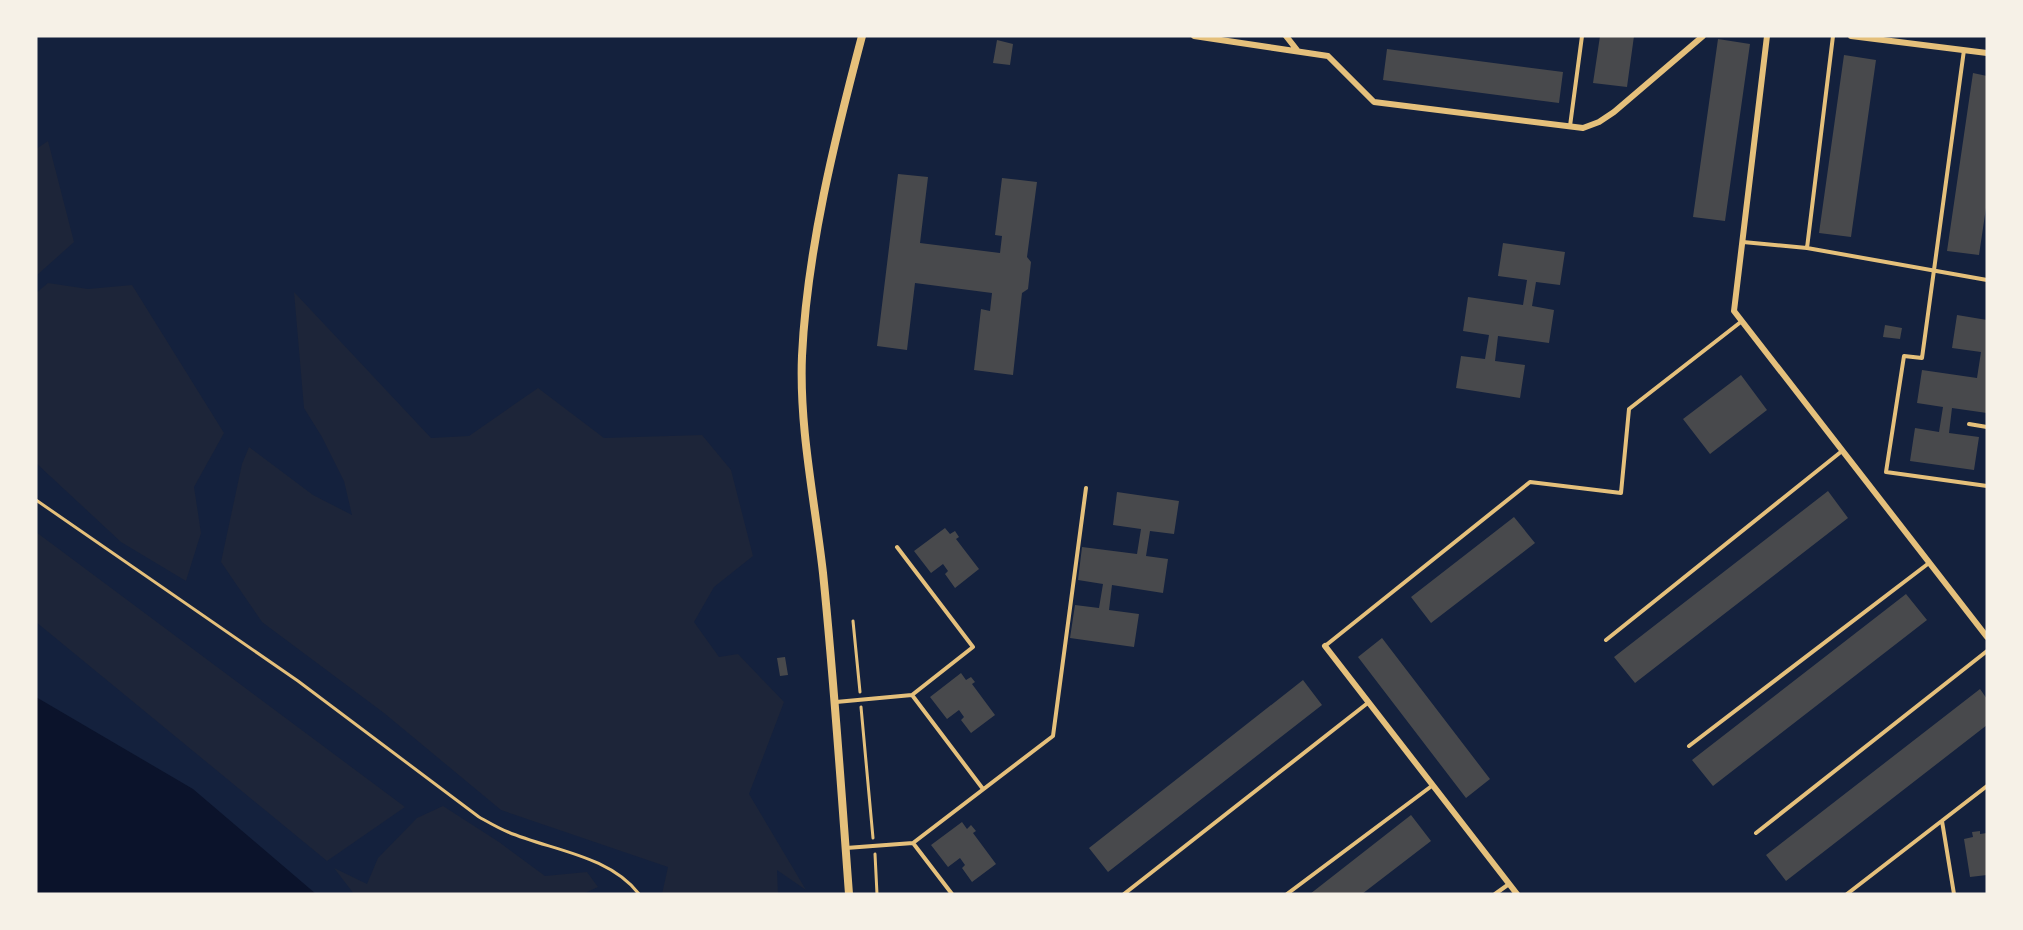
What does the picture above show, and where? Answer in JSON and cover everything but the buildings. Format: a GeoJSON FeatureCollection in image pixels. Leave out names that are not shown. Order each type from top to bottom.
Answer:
{"type":"FeatureCollection","features":[{"type":"Feature","properties":{"kind":"street"},"geometry":{"type":"LineString","coordinates":[[850,894],[834,702],[803,400],[802,356],[816,247],[837,138],[862,36]]}},
{"type":"Feature","properties":{"kind":"street"},"geometry":{"type":"LineString","coordinates":[[1194,36],[1328,56],[1374,102],[1583,128],[1599,122],[1703,36]]}},
{"type":"Feature","properties":{"kind":"street"},"geometry":{"type":"LineString","coordinates":[[1286,36],[1297,50]]}},
{"type":"Feature","properties":{"kind":"street"},"geometry":{"type":"LineString","coordinates":[[1767,36],[1734,311],[1987,637]]}},
{"type":"Feature","properties":{"kind":"street"},"geometry":{"type":"LineString","coordinates":[[1851,36],[1987,53]]}},
{"type":"Feature","properties":{"kind":"street"},"geometry":{"type":"LineString","coordinates":[[1326,645],[1517,894]]}},
{"type":"Feature","properties":{"kind":"lane"},"geometry":{"type":"LineString","coordinates":[[1570,126],[1582,36]]}},
{"type":"Feature","properties":{"kind":"lane"},"geometry":{"type":"LineString","coordinates":[[1807,248],[1833,36]]}},
{"type":"Feature","properties":{"kind":"lane"},"geometry":{"type":"LineString","coordinates":[[1964,50],[1922,358],[1904,356],[1886,472],[1987,486]]}},
{"type":"Feature","properties":{"kind":"lane"},"geometry":{"type":"LineString","coordinates":[[1743,242],[1807,248],[1987,280]]}},
{"type":"Feature","properties":{"kind":"lane"},"geometry":{"type":"LineString","coordinates":[[1326,645],[1530,482],[1621,493],[1629,409],[1742,321]]}},
{"type":"Feature","properties":{"kind":"lane"},"geometry":{"type":"LineString","coordinates":[[1969,424],[1987,427]]}},
{"type":"Feature","properties":{"kind":"lane"},"geometry":{"type":"LineString","coordinates":[[1606,640],[1843,451]]}},
{"type":"Feature","properties":{"kind":"lane"},"geometry":{"type":"LineString","coordinates":[[845,848],[913,843],[1053,736],[1086,488]]}},
{"type":"Feature","properties":{"kind":"lane"},"geometry":{"type":"LineString","coordinates":[[834,702],[912,695],[973,647],[897,546]]}},
{"type":"Feature","properties":{"kind":"lane"},"geometry":{"type":"LineString","coordinates":[[1689,746],[1929,563]]}},
{"type":"Feature","properties":{"kind":"lane"},"geometry":{"type":"LineString","coordinates":[[1756,833],[1987,651]]}},
{"type":"Feature","properties":{"kind":"lane"},"geometry":{"type":"LineString","coordinates":[[912,695],[983,789]]}},
{"type":"Feature","properties":{"kind":"lane"},"geometry":{"type":"LineString","coordinates":[[1124,894],[1369,702]]}},
{"type":"Feature","properties":{"kind":"lane"},"geometry":{"type":"LineString","coordinates":[[1287,894],[1433,784]]}},
{"type":"Feature","properties":{"kind":"lane"},"geometry":{"type":"LineString","coordinates":[[1847,894],[1987,786]]}},
{"type":"Feature","properties":{"kind":"lane"},"geometry":{"type":"LineString","coordinates":[[1942,820],[1953,894]]}},
{"type":"Feature","properties":{"kind":"lane"},"geometry":{"type":"LineString","coordinates":[[913,843],[952,894]]}},
{"type":"Feature","properties":{"kind":"lane"},"geometry":{"type":"LineString","coordinates":[[1495,894],[1509,884]]}},
{"type":"Feature","properties":{"kind":"path"},"geometry":{"type":"LineString","coordinates":[[36,500],[298,681],[478,817],[508,832],[595,863],[623,878],[639,894]]}},
{"type":"Feature","properties":{"kind":"path"},"geometry":{"type":"LineString","coordinates":[[853,621],[877,894]]}},
{"type":"Feature","properties":{"kind":"shaded area"},"geometry":{"type":"Polygon","coordinates":[[[48,141],[74,242],[36,276],[36,149],[48,141]]]}},
{"type":"Feature","properties":{"kind":"shaded area"},"geometry":{"type":"Polygon","coordinates":[[[48,283],[88,289],[132,285],[224,433],[194,487],[201,533],[186,581],[121,542],[36,463],[36,293],[48,283]]]}},
{"type":"Feature","properties":{"kind":"shaded area"},"geometry":{"type":"Polygon","coordinates":[[[294,292],[431,438],[469,436],[538,388],[604,438],[702,435],[731,470],[753,556],[714,587],[694,622],[719,657],[738,654],[784,702],[749,794],[806,890],[777,870],[778,894],[662,894],[668,867],[501,810],[384,713],[262,622],[221,562],[242,464],[249,447],[313,495],[352,515],[344,481],[322,437],[304,408],[294,292]]]}},
{"type":"Feature","properties":{"kind":"shaded area"},"geometry":{"type":"Polygon","coordinates":[[[36,532],[405,807],[327,861],[36,622],[36,532]]]}},
{"type":"Feature","properties":{"kind":"shaded area"},"geometry":{"type":"Polygon","coordinates":[[[36,697],[193,789],[316,894],[36,894],[36,697]]]}},
{"type":"Feature","properties":{"kind":"shaded area"},"geometry":{"type":"Polygon","coordinates":[[[443,806],[499,842],[545,876],[587,872],[598,887],[583,894],[354,894],[334,868],[367,884],[378,858],[417,818],[443,806]]]}}]}
